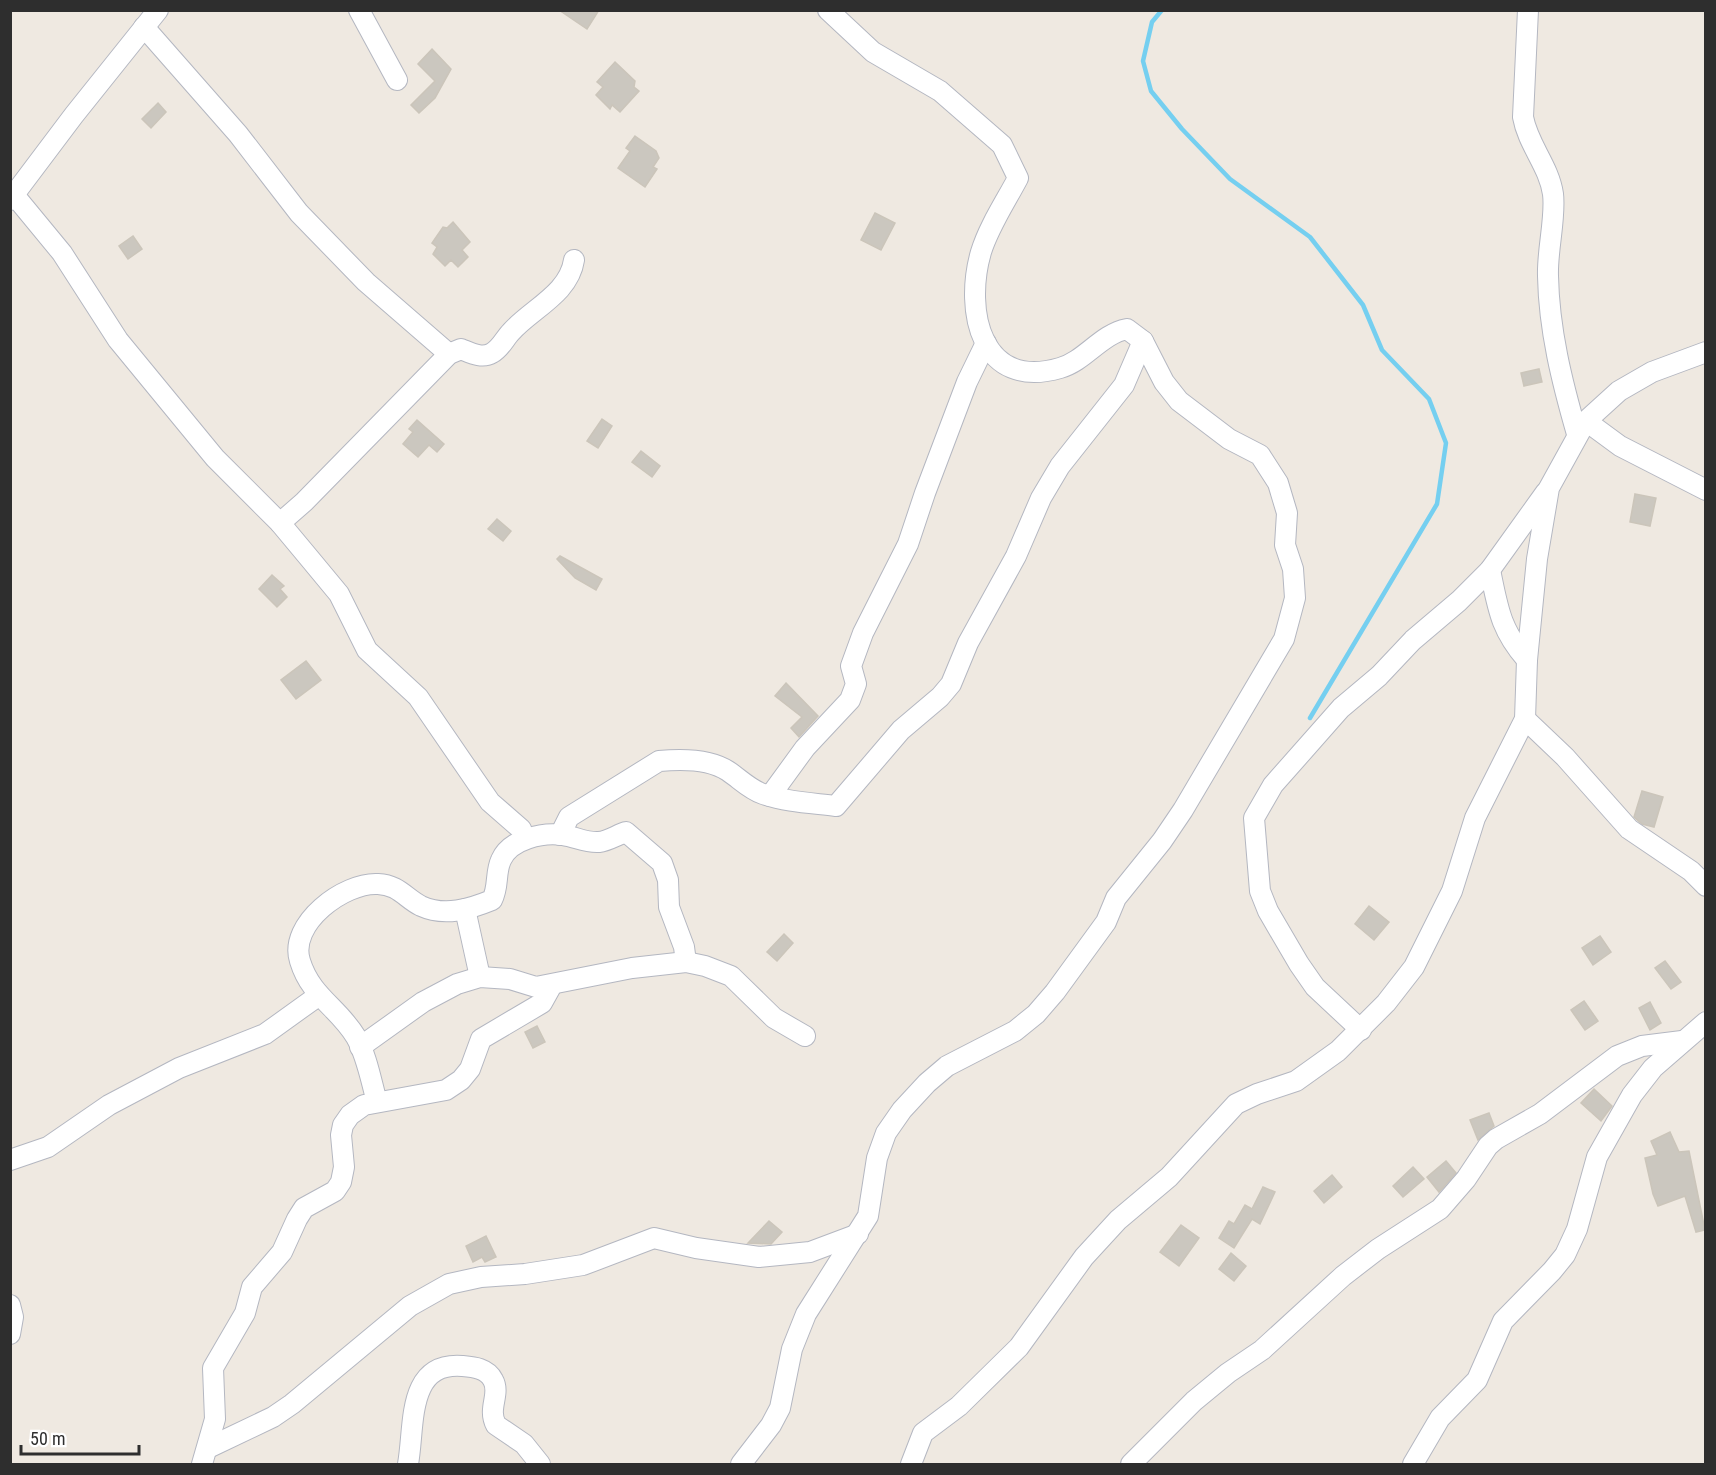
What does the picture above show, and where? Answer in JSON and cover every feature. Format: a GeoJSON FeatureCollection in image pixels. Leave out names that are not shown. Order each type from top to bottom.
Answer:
{"type":"FeatureCollection","features":[{"type":"Feature","properties":{"kind":"street"},"geometry":{"type":"LineString","coordinates":[[158,10],[74,115],[13,198],[62,254],[118,340],[215,458],[280,523],[339,594],[367,650],[418,697],[490,802],[520,829],[525,839]]}},
{"type":"Feature","properties":{"kind":"street"},"geometry":{"type":"LineString","coordinates":[[359,10],[397,80]]}},
{"type":"Feature","properties":{"kind":"street"},"geometry":{"type":"LineString","coordinates":[[741,1464],[771,1425],[780,1408],[792,1349],[806,1314],[824,1281],[859,1234],[868,1216],[877,1158],[886,1133],[902,1110],[927,1083],[947,1066],[1015,1030],[1036,1014],[1055,992],[1106,922],[1116,898],[1162,841],[1183,810],[1284,639],[1295,598],[1293,569],[1285,545],[1287,513],[1278,483],[1260,455],[1229,439],[1179,401],[1164,382],[1143,341],[1127,329],[1115,331],[1061,368],[1031,371],[1010,368],[993,356],[979,330],[974,299],[981,252],[1018,177],[1010,160],[1002,145],[940,91],[873,52],[828,10]]}},
{"type":"Feature","properties":{"kind":"street"},"geometry":{"type":"LineString","coordinates":[[1528,10],[1523,117],[1526,132],[1550,181],[1553,194],[1548,275],[1552,328],[1581,427],[1706,490]]}},
{"type":"Feature","properties":{"kind":"street"},"geometry":{"type":"LineString","coordinates":[[144,27],[238,134],[299,213],[366,282],[449,354]]}},
{"type":"Feature","properties":{"kind":"street"},"geometry":{"type":"LineString","coordinates":[[280,523],[304,502],[449,354],[461,349],[479,356],[492,354],[511,331],[542,307],[572,272],[574,260]]}},
{"type":"Feature","properties":{"kind":"street"},"geometry":{"type":"LineString","coordinates":[[560,835],[569,817],[659,761],[677,759],[708,764],[726,770],[742,783],[770,796],[836,806],[878,760],[901,730],[940,697],[951,684],[968,643],[1016,556],[1041,498],[1060,466],[1124,384],[1143,341]]}},
{"type":"Feature","properties":{"kind":"street"},"geometry":{"type":"LineString","coordinates":[[770,796],[805,748],[850,700],[856,684],[851,666],[863,633],[908,544],[925,492],[967,382],[986,343]]}},
{"type":"Feature","properties":{"kind":"street"},"geometry":{"type":"LineString","coordinates":[[1360,1030],[1316,987],[1299,964],[1268,911],[1260,891],[1254,818],[1273,785],[1341,708],[1379,676],[1413,640],[1459,601],[1490,570],[1549,488],[1581,427],[1619,391],[1652,372],[1706,352]]}},
{"type":"Feature","properties":{"kind":"street"},"geometry":{"type":"LineString","coordinates":[[910,1464],[923,1433],[959,1406],[1020,1347],[1100,1238],[1169,1177],[1236,1104],[1296,1081],[1330,1057],[1360,1030],[1414,967],[1437,925],[1467,850],[1475,818],[1525,719],[1527,660],[1537,559],[1549,488]]}},
{"type":"Feature","properties":{"kind":"street"},"geometry":{"type":"LineString","coordinates":[[1490,570],[1503,626],[1513,644],[1527,660]]}},
{"type":"Feature","properties":{"kind":"street"},"geometry":{"type":"LineString","coordinates":[[1525,719],[1565,757],[1629,830],[1691,871],[1706,886]]}},
{"type":"Feature","properties":{"kind":"street"},"geometry":{"type":"LineString","coordinates":[[377,1102],[360,1047],[343,1020],[318,996],[299,958],[300,934],[310,918],[331,901],[358,886],[378,884],[401,890],[420,906],[438,911],[465,909],[492,900],[497,892],[500,860],[508,849],[525,839],[560,835],[584,842],[602,842],[626,832],[662,863],[668,880],[669,907],[684,947],[686,962]]}},
{"type":"Feature","properties":{"kind":"street"},"geometry":{"type":"LineString","coordinates":[[465,909],[480,977]]}},
{"type":"Feature","properties":{"kind":"street"},"geometry":{"type":"LineString","coordinates":[[360,1047],[423,1002],[457,984],[480,977],[510,979],[536,987],[632,968],[686,962],[705,966],[731,976],[774,1018],[805,1036]]}},
{"type":"Feature","properties":{"kind":"street"},"geometry":{"type":"LineString","coordinates":[[201,1459],[215,1419],[213,1368],[219,1354],[245,1313],[252,1287],[282,1252],[304,1208],[335,1191],[340,1182],[344,1167],[341,1135],[343,1125],[350,1115],[364,1105],[446,1090],[461,1080],[470,1069],[481,1039],[542,1003],[552,984]]}},
{"type":"Feature","properties":{"kind":"street"},"geometry":{"type":"LineString","coordinates":[[10,1160],[48,1147],[109,1105],[179,1068],[265,1034],[318,996]]}},
{"type":"Feature","properties":{"kind":"street"},"geometry":{"type":"LineString","coordinates":[[1413,1464],[1440,1418],[1478,1380],[1503,1321],[1565,1255],[1577,1229],[1591,1176],[1607,1136],[1641,1082],[1682,1041],[1706,1022]]}},
{"type":"Feature","properties":{"kind":"street"},"geometry":{"type":"LineString","coordinates":[[1131,1464],[1194,1401],[1228,1373],[1262,1350],[1343,1276],[1440,1209],[1466,1179],[1488,1146],[1496,1139],[1540,1114],[1617,1056],[1642,1046],[1682,1041]]}},
{"type":"Feature","properties":{"kind":"street"},"geometry":{"type":"LineString","coordinates":[[201,1459],[292,1404],[410,1306],[449,1284],[481,1277],[525,1274],[583,1265],[654,1238],[696,1248],[759,1257],[810,1252],[859,1234]]}},
{"type":"Feature","properties":{"kind":"street"},"geometry":{"type":"LineString","coordinates":[[10,1305],[13,1317],[10,1334]]}},
{"type":"Feature","properties":{"kind":"street"},"geometry":{"type":"LineString","coordinates":[[408,1464],[419,1390],[431,1371],[449,1365],[481,1369],[493,1379],[496,1388],[492,1407],[496,1425],[524,1444],[540,1464]]}},
{"type":"Feature","properties":{"kind":"building"},"geometry":{"type":"Polygon","coordinates":[[[559,10],[599,10],[587,29],[559,10]]]}},
{"type":"Feature","properties":{"kind":"building"},"geometry":{"type":"Polygon","coordinates":[[[432,49],[451,69],[435,98],[419,113],[411,105],[435,81],[418,64],[432,49]]]}},
{"type":"Feature","properties":{"kind":"building"},"geometry":{"type":"Polygon","coordinates":[[[615,62],[635,81],[634,87],[639,91],[620,112],[612,105],[610,109],[596,95],[603,87],[597,82],[615,62]]]}},
{"type":"Feature","properties":{"kind":"building"},"geometry":{"type":"Polygon","coordinates":[[[158,103],[166,112],[151,128],[142,119],[158,103]]]}},
{"type":"Feature","properties":{"kind":"building"},"geometry":{"type":"Polygon","coordinates":[[[635,136],[656,151],[659,158],[653,167],[657,169],[645,187],[618,168],[630,151],[626,148],[635,136]]]}},
{"type":"Feature","properties":{"kind":"building"},"geometry":{"type":"Polygon","coordinates":[[[875,213],[895,223],[881,250],[861,240],[875,213]]]}},
{"type":"Feature","properties":{"kind":"building"},"geometry":{"type":"Polygon","coordinates":[[[453,222],[470,242],[462,250],[468,257],[458,267],[451,260],[445,266],[433,254],[437,247],[432,243],[443,227],[447,228],[453,222]]]}},
{"type":"Feature","properties":{"kind":"building"},"geometry":{"type":"Polygon","coordinates":[[[133,236],[142,249],[128,259],[119,246],[133,236]]]}},
{"type":"Feature","properties":{"kind":"building"},"geometry":{"type":"Polygon","coordinates":[[[1539,369],[1542,382],[1524,386],[1521,373],[1539,369]]]}},
{"type":"Feature","properties":{"kind":"building"},"geometry":{"type":"Polygon","coordinates":[[[602,419],[612,426],[598,448],[587,441],[602,419]]]}},
{"type":"Feature","properties":{"kind":"building"},"geometry":{"type":"Polygon","coordinates":[[[417,420],[444,444],[437,452],[429,445],[418,457],[403,444],[413,432],[409,429],[417,420]]]}},
{"type":"Feature","properties":{"kind":"building"},"geometry":{"type":"Polygon","coordinates":[[[641,451],[660,466],[652,477],[632,462],[641,451]]]}},
{"type":"Feature","properties":{"kind":"building"},"geometry":{"type":"Polygon","coordinates":[[[1635,494],[1656,498],[1650,526],[1630,522],[1635,494]]]}},
{"type":"Feature","properties":{"kind":"building"},"geometry":{"type":"Polygon","coordinates":[[[497,519],[511,531],[503,541],[488,529],[497,519]]]}},
{"type":"Feature","properties":{"kind":"building"},"geometry":{"type":"Polygon","coordinates":[[[560,556],[602,579],[596,590],[575,578],[557,559],[560,556]]]}},
{"type":"Feature","properties":{"kind":"building"},"geometry":{"type":"Polygon","coordinates":[[[272,575],[284,586],[280,589],[287,597],[277,607],[259,589],[272,575]]]}},
{"type":"Feature","properties":{"kind":"building"},"geometry":{"type":"Polygon","coordinates":[[[306,661],[321,680],[296,699],[281,680],[306,661]]]}},
{"type":"Feature","properties":{"kind":"building"},"geometry":{"type":"Polygon","coordinates":[[[786,683],[818,716],[799,737],[791,728],[802,717],[775,696],[786,683]]]}},
{"type":"Feature","properties":{"kind":"building"},"geometry":{"type":"Polygon","coordinates":[[[1642,791],[1663,797],[1654,827],[1642,824],[1634,817],[1642,791]]]}},
{"type":"Feature","properties":{"kind":"building"},"geometry":{"type":"Polygon","coordinates":[[[1369,906],[1389,922],[1374,940],[1355,924],[1369,906]]]}},
{"type":"Feature","properties":{"kind":"building"},"geometry":{"type":"Polygon","coordinates":[[[784,934],[793,943],[777,961],[767,952],[784,934]]]}},
{"type":"Feature","properties":{"kind":"building"},"geometry":{"type":"Polygon","coordinates":[[[1600,936],[1611,952],[1593,965],[1582,948],[1600,936]]]}},
{"type":"Feature","properties":{"kind":"building"},"geometry":{"type":"Polygon","coordinates":[[[1665,961],[1681,982],[1671,989],[1655,968],[1665,961]]]}},
{"type":"Feature","properties":{"kind":"building"},"geometry":{"type":"Polygon","coordinates":[[[1584,1001],[1598,1021],[1585,1030],[1571,1010],[1584,1001]]]}},
{"type":"Feature","properties":{"kind":"building"},"geometry":{"type":"Polygon","coordinates":[[[1650,1002],[1661,1023],[1650,1030],[1639,1008],[1650,1002]]]}},
{"type":"Feature","properties":{"kind":"building"},"geometry":{"type":"Polygon","coordinates":[[[537,1026],[545,1042],[533,1048],[525,1032],[537,1026]]]}},
{"type":"Feature","properties":{"kind":"building"},"geometry":{"type":"Polygon","coordinates":[[[1594,1089],[1612,1106],[1601,1121],[1581,1103],[1594,1089]]]}},
{"type":"Feature","properties":{"kind":"building"},"geometry":{"type":"Polygon","coordinates":[[[1489,1113],[1494,1126],[1478,1140],[1470,1120],[1489,1113]]]}},
{"type":"Feature","properties":{"kind":"building"},"geometry":{"type":"Polygon","coordinates":[[[1670,1132],[1679,1152],[1689,1151],[1705,1230],[1696,1232],[1685,1196],[1658,1206],[1653,1194],[1645,1158],[1657,1155],[1651,1141],[1670,1132]]]}},
{"type":"Feature","properties":{"kind":"building"},"geometry":{"type":"Polygon","coordinates":[[[1446,1161],[1456,1173],[1439,1192],[1427,1177],[1446,1161]]]}},
{"type":"Feature","properties":{"kind":"building"},"geometry":{"type":"Polygon","coordinates":[[[1413,1167],[1424,1179],[1403,1197],[1393,1186],[1413,1167]]]}},
{"type":"Feature","properties":{"kind":"building"},"geometry":{"type":"Polygon","coordinates":[[[1332,1175],[1342,1187],[1324,1203],[1314,1191],[1332,1175]]]}},
{"type":"Feature","properties":{"kind":"building"},"geometry":{"type":"Polygon","coordinates":[[[1263,1187],[1275,1192],[1260,1224],[1252,1219],[1234,1248],[1219,1238],[1229,1221],[1234,1224],[1245,1205],[1252,1209],[1263,1187]]]}},
{"type":"Feature","properties":{"kind":"building"},"geometry":{"type":"Polygon","coordinates":[[[769,1221],[782,1232],[771,1244],[748,1243],[769,1221]]]}},
{"type":"Feature","properties":{"kind":"building"},"geometry":{"type":"Polygon","coordinates":[[[1181,1225],[1199,1238],[1179,1266],[1160,1252],[1181,1225]]]}},
{"type":"Feature","properties":{"kind":"building"},"geometry":{"type":"Polygon","coordinates":[[[486,1236],[496,1257],[485,1262],[482,1257],[473,1262],[466,1246],[486,1236]]]}},
{"type":"Feature","properties":{"kind":"building"},"geometry":{"type":"Polygon","coordinates":[[[1231,1253],[1246,1266],[1234,1281],[1219,1269],[1231,1253]]]}},
{"type":"Feature","properties":{"kind":"waterway"},"geometry":{"type":"LineString","coordinates":[[1162,10],[1152,22],[1143,61],[1151,91],[1182,129],[1230,179],[1310,237],[1363,305],[1382,350],[1429,399],[1446,443],[1437,504],[1310,718]]}}]}
